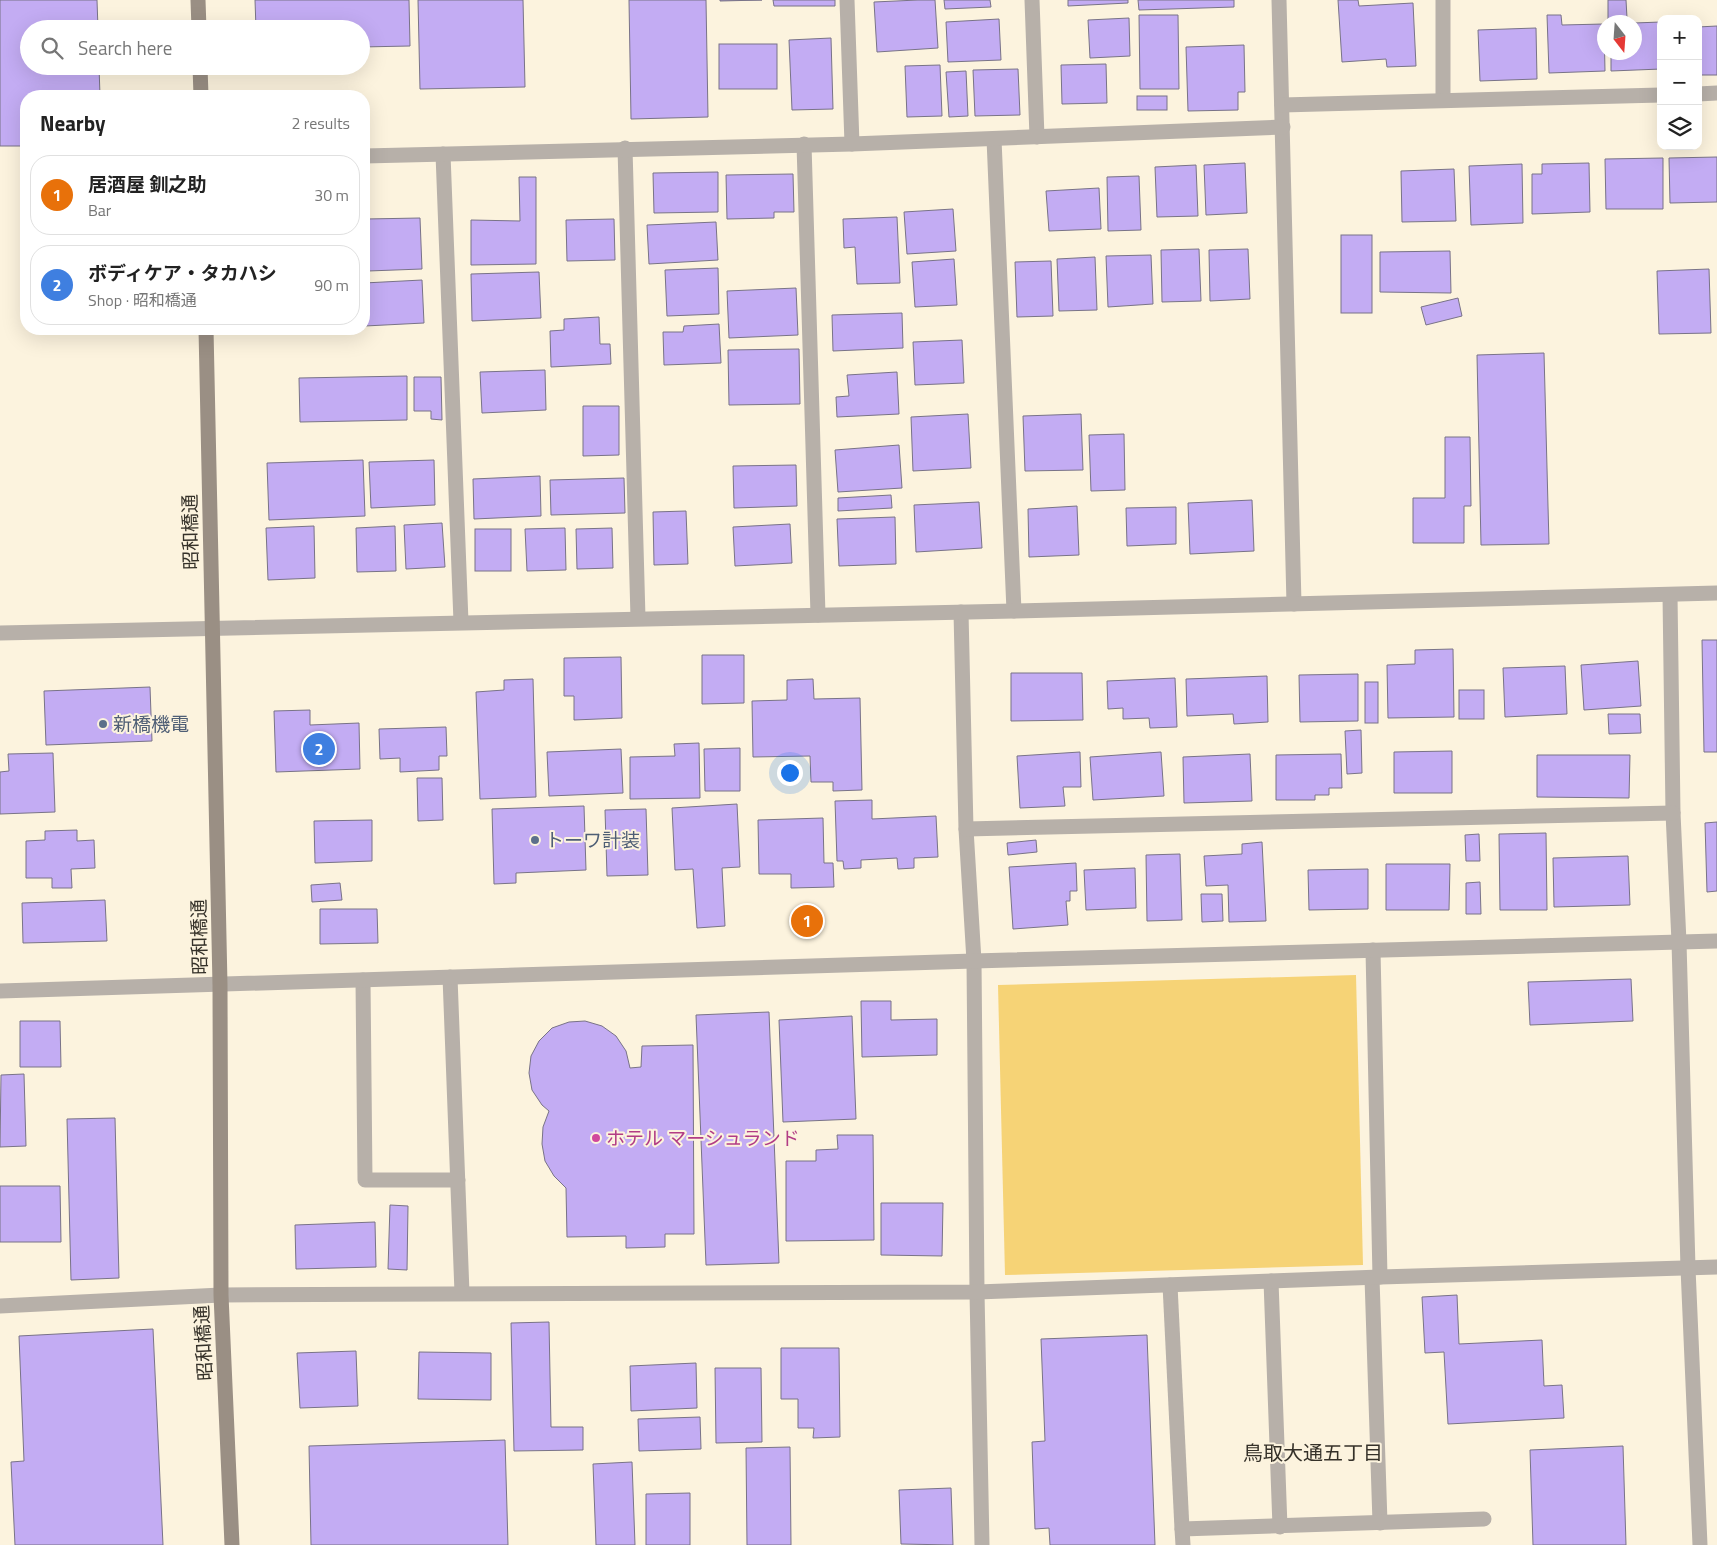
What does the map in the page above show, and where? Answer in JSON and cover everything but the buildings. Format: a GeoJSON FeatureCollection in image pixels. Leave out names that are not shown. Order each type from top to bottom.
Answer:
{"type":"FeatureCollection","features":[{"type":"Feature","properties":{"kind":"street"},"geometry":{"type":"LineString","coordinates":[[198,0],[199,20]]}},
{"type":"Feature","properties":{"kind":"street"},"geometry":{"type":"LineString","coordinates":[[846,0],[852,144]]}},
{"type":"Feature","properties":{"kind":"street"},"geometry":{"type":"LineString","coordinates":[[1032,0],[1037,137]]}},
{"type":"Feature","properties":{"kind":"street"},"geometry":{"type":"LineString","coordinates":[[1279,0],[1294,604]]}},
{"type":"Feature","properties":{"kind":"street"},"geometry":{"type":"LineString","coordinates":[[1443,0],[1443,100]]}},
{"type":"Feature","properties":{"kind":"street"},"geometry":{"type":"LineString","coordinates":[[200,75],[201,90]]}},
{"type":"Feature","properties":{"kind":"street"},"geometry":{"type":"LineString","coordinates":[[1702,94],[1717,94]]}},
{"type":"Feature","properties":{"kind":"street"},"geometry":{"type":"LineString","coordinates":[[1282,105],[1657,95]]}},
{"type":"Feature","properties":{"kind":"street"},"geometry":{"type":"LineString","coordinates":[[370,156],[625,148],[852,144],[1283,127]]}},
{"type":"Feature","properties":{"kind":"street"},"geometry":{"type":"LineString","coordinates":[[994,139],[1014,611]]}},
{"type":"Feature","properties":{"kind":"street"},"geometry":{"type":"LineString","coordinates":[[804,144],[818,615]]}},
{"type":"Feature","properties":{"kind":"street"},"geometry":{"type":"LineString","coordinates":[[625,148],[638,618]]}},
{"type":"Feature","properties":{"kind":"street"},"geometry":{"type":"LineString","coordinates":[[443,154],[461,622]]}},
{"type":"Feature","properties":{"kind":"street","name":"昭和橋通"},"geometry":{"type":"LineString","coordinates":[[206,335],[220,985],[221,1295],[232,1545]]}},
{"type":"Feature","properties":{"kind":"street"},"geometry":{"type":"LineString","coordinates":[[0,633],[1014,611],[1717,593]]}},
{"type":"Feature","properties":{"kind":"street"},"geometry":{"type":"LineString","coordinates":[[1670,595],[1673,813],[1679,942],[1688,1268],[1700,1545]]}},
{"type":"Feature","properties":{"kind":"street"},"geometry":{"type":"LineString","coordinates":[[961,612],[966,830],[974,961],[977,1292],[982,1545]]}},
{"type":"Feature","properties":{"kind":"street"},"geometry":{"type":"LineString","coordinates":[[966,830],[1673,813]]}},
{"type":"Feature","properties":{"kind":"street"},"geometry":{"type":"LineString","coordinates":[[0,991],[974,961],[1717,941]]}},
{"type":"Feature","properties":{"kind":"street"},"geometry":{"type":"LineString","coordinates":[[1373,950],[1380,1523]]}},
{"type":"Feature","properties":{"kind":"street"},"geometry":{"type":"LineString","coordinates":[[450,977],[462,1293]]}},
{"type":"Feature","properties":{"kind":"street"},"geometry":{"type":"LineString","coordinates":[[363,980],[365,1180],[458,1180]]}},
{"type":"Feature","properties":{"kind":"street"},"geometry":{"type":"LineString","coordinates":[[0,1306],[221,1295],[977,1292],[1717,1267]]}},
{"type":"Feature","properties":{"kind":"street"},"geometry":{"type":"LineString","coordinates":[[1271,1281],[1280,1527]]}},
{"type":"Feature","properties":{"kind":"street"},"geometry":{"type":"LineString","coordinates":[[1170,1285],[1183,1545]]}},
{"type":"Feature","properties":{"kind":"street"},"geometry":{"type":"LineString","coordinates":[[1182,1529],[1484,1519]]}},
{"type":"Feature","properties":{"kind":"shaded area"},"geometry":{"type":"Polygon","coordinates":[[[1356,975],[1363,1265],[1005,1275],[998,985],[1356,975]]]}},
{"type":"Feature","properties":{"kind":"place","name":"新橋機電"},"geometry":{"type":"Point","coordinates":[103,724]}},
{"type":"Feature","properties":{"kind":"place","name":"ボディケア・タカハシ"},"geometry":{"type":"Point","coordinates":[319,749]}},
{"type":"Feature","properties":{"kind":"place","name":"トーワ計装"},"geometry":{"type":"Point","coordinates":[535,840]}},
{"type":"Feature","properties":{"kind":"place","name":"居酒屋 釧之助"},"geometry":{"type":"Point","coordinates":[807,921]}},
{"type":"Feature","properties":{"kind":"place","name":"ホテル マーシュランド"},"geometry":{"type":"Point","coordinates":[596,1138]}},
{"type":"Feature","properties":{"kind":"district","name":"鳥取大通五丁目"},"geometry":{"type":"Point","coordinates":[1313,1453]}}]}
